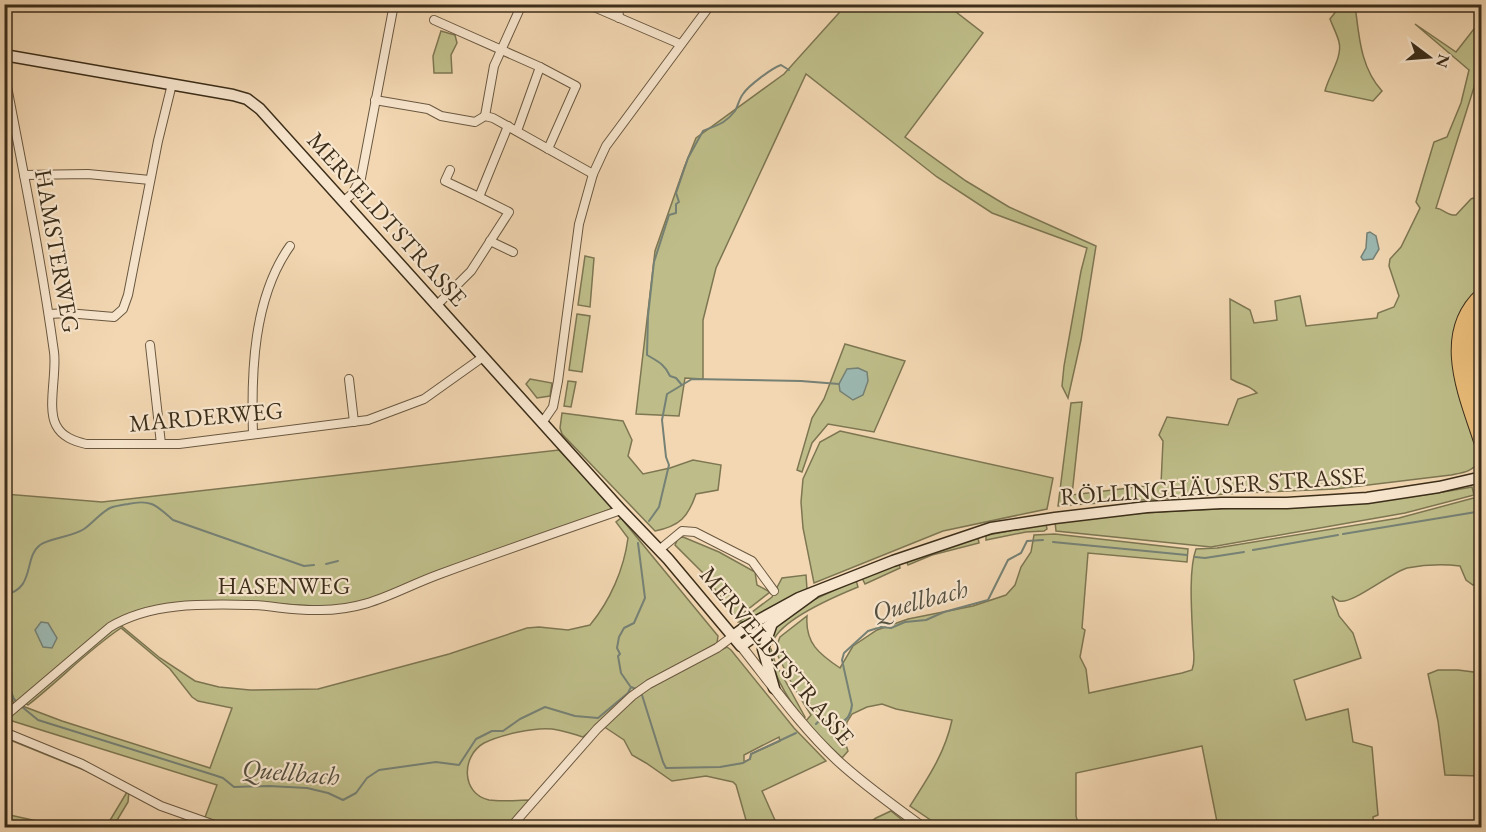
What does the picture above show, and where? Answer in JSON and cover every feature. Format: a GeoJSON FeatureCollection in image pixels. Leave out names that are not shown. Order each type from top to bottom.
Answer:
{"type":"FeatureCollection","features":[{"type":"Feature","properties":{"kind":"highway"},"geometry":{"type":"LineString","coordinates":[[1482,295],[1463,323],[1458,349],[1461,376],[1482,444]]}},
{"type":"Feature","properties":{"kind":"highway"},"geometry":{"type":"LineString","coordinates":[[1482,310],[1470,333],[1468,345],[1471,375],[1482,407]]}},
{"type":"Feature","properties":{"kind":"main road","name":"MERVELDTSTRASSE"},"geometry":{"type":"LineString","coordinates":[[5,59],[172,84],[247,99],[260,109],[659,550],[741,646]]}},
{"type":"Feature","properties":{"kind":"main road","name":"RÖLLINGHÄUSER STRASSE"},"geometry":{"type":"LineString","coordinates":[[733,636],[776,610],[814,593],[900,558],[991,528],[1147,507],[1368,498],[1439,487],[1482,477]]}},
{"type":"Feature","properties":{"kind":"main road","name":"RÖLLINGHÄUSER STRASSE"},"geometry":{"type":"LineString","coordinates":[[741,646],[814,593]]}},
{"type":"Feature","properties":{"kind":"main road"},"geometry":{"type":"LineString","coordinates":[[772,624],[763,649],[774,688]]}},
{"type":"Feature","properties":{"kind":"street"},"geometry":{"type":"LineString","coordinates":[[344,201],[352,194],[361,178],[394,4]]}},
{"type":"Feature","properties":{"kind":"street"},"geometry":{"type":"LineString","coordinates":[[375,100],[475,122],[485,116],[494,66],[522,4]]}},
{"type":"Feature","properties":{"kind":"street"},"geometry":{"type":"LineString","coordinates":[[587,4],[680,44]]}},
{"type":"Feature","properties":{"kind":"street"},"geometry":{"type":"LineString","coordinates":[[618,4],[619,18]]}},
{"type":"Feature","properties":{"kind":"street"},"geometry":{"type":"LineString","coordinates":[[542,423],[553,407],[579,224],[593,174],[606,146],[711,4]]}},
{"type":"Feature","properties":{"kind":"street"},"geometry":{"type":"LineString","coordinates":[[434,20],[540,67],[576,86],[548,149]]}},
{"type":"Feature","properties":{"kind":"street"},"geometry":{"type":"LineString","coordinates":[[517,131],[540,67]]}},
{"type":"Feature","properties":{"kind":"street","name":"HAMSTERWEG"},"geometry":{"type":"LineString","coordinates":[[4,71],[56,361],[53,411],[56,425],[63,435]]}},
{"type":"Feature","properties":{"kind":"street"},"geometry":{"type":"LineString","coordinates":[[49,314],[67,313],[114,317],[123,309],[128,295],[150,180],[172,84]]}},
{"type":"Feature","properties":{"kind":"street"},"geometry":{"type":"LineString","coordinates":[[485,116],[508,126],[593,174]]}},
{"type":"Feature","properties":{"kind":"street"},"geometry":{"type":"LineString","coordinates":[[479,197],[508,126]]}},
{"type":"Feature","properties":{"kind":"street"},"geometry":{"type":"LineString","coordinates":[[436,306],[471,271],[509,212],[445,181],[450,170]]}},
{"type":"Feature","properties":{"kind":"street"},"geometry":{"type":"LineString","coordinates":[[24,175],[88,174],[150,180]]}},
{"type":"Feature","properties":{"kind":"street"},"geometry":{"type":"LineString","coordinates":[[490,241],[513,252]]}},
{"type":"Feature","properties":{"kind":"street"},"geometry":{"type":"LineString","coordinates":[[254,434],[253,373],[258,335],[273,277],[290,246]]}},
{"type":"Feature","properties":{"kind":"street"},"geometry":{"type":"LineString","coordinates":[[150,345],[161,444]]}},
{"type":"Feature","properties":{"kind":"street","name":"MARDERWEG"},"geometry":{"type":"LineString","coordinates":[[63,435],[86,444],[180,444],[368,420],[424,399],[483,357]]}},
{"type":"Feature","properties":{"kind":"street"},"geometry":{"type":"LineString","coordinates":[[349,380],[354,422]]}},
{"type":"Feature","properties":{"kind":"street","name":"HASENWEG"},"geometry":{"type":"LineString","coordinates":[[5,717],[110,627],[131,616],[155,609],[194,606],[252,605],[320,610],[357,607],[378,601],[437,575],[621,510]]}},
{"type":"Feature","properties":{"kind":"street","name":"MERVELDTSTRASSE"},"geometry":{"type":"LineString","coordinates":[[659,550],[682,531],[695,532],[752,561],[774,591]]}},
{"type":"Feature","properties":{"kind":"street"},"geometry":{"type":"LineString","coordinates":[[510,828],[597,729],[633,696],[649,684],[717,648],[733,636]]}},
{"type":"Feature","properties":{"kind":"street","name":"MERVELDTSTRASSE"},"geometry":{"type":"LineString","coordinates":[[741,646],[802,723],[837,759],[880,796],[924,828]]}},
{"type":"Feature","properties":{"kind":"street"},"geometry":{"type":"LineString","coordinates":[[4,732],[82,764],[161,806],[223,828]]}},
{"type":"Feature","properties":{"kind":"shaded area"},"geometry":{"type":"Polygon","coordinates":[[[847,4],[947,5],[983,33],[905,137],[966,181],[1009,207],[1096,246],[1081,340],[1068,398],[1062,386],[1064,366],[1087,248],[992,213],[937,177],[806,74],[716,268],[703,320],[703,379],[685,378],[679,416],[636,414],[655,251],[696,138],[784,74],[847,4]]]}},
{"type":"Feature","properties":{"kind":"shaded area"},"geometry":{"type":"Polygon","coordinates":[[[1341,5],[1355,5],[1365,61],[1369,72],[1382,91],[1373,101],[1325,91],[1340,48],[1330,19],[1341,5]]]}},
{"type":"Feature","properties":{"kind":"shaded area"},"geometry":{"type":"Polygon","coordinates":[[[1481,20],[1481,65],[1436,208],[1456,215],[1471,199],[1481,195],[1481,287],[1468,301],[1459,317],[1452,353],[1457,390],[1479,452],[1474,468],[1451,475],[1335,489],[1240,493],[1058,506],[1071,403],[1082,402],[1072,495],[1161,484],[1163,441],[1159,435],[1167,417],[1228,425],[1238,399],[1257,393],[1231,379],[1230,299],[1250,310],[1254,323],[1277,320],[1275,301],[1300,296],[1306,326],[1377,318],[1378,313],[1394,307],[1399,296],[1389,266],[1390,259],[1401,247],[1420,208],[1416,202],[1434,142],[1447,137],[1461,103],[1469,70],[1415,24],[1456,52],[1481,20]]]}},
{"type":"Feature","properties":{"kind":"shaded area"},"geometry":{"type":"Polygon","coordinates":[[[441,31],[455,35],[457,43],[451,55],[452,73],[434,73],[433,56],[441,31]]]}},
{"type":"Feature","properties":{"kind":"shaded area"},"geometry":{"type":"Polygon","coordinates":[[[585,256],[594,258],[590,307],[578,305],[585,256]]]}},
{"type":"Feature","properties":{"kind":"shaded area"},"geometry":{"type":"Polygon","coordinates":[[[577,314],[590,316],[582,372],[569,370],[577,314]]]}},
{"type":"Feature","properties":{"kind":"shaded area"},"geometry":{"type":"Polygon","coordinates":[[[1481,320],[1481,394],[1474,366],[1473,347],[1481,320]]]}},
{"type":"Feature","properties":{"kind":"shaded area"},"geometry":{"type":"Polygon","coordinates":[[[845,344],[905,361],[874,432],[828,424],[812,443],[802,472],[797,470],[812,418],[824,399],[845,344]]]}},
{"type":"Feature","properties":{"kind":"shaded area"},"geometry":{"type":"Polygon","coordinates":[[[530,379],[552,383],[550,396],[537,398],[526,384],[530,379]]]}},
{"type":"Feature","properties":{"kind":"shaded area"},"geometry":{"type":"Polygon","coordinates":[[[568,381],[576,382],[571,407],[564,406],[568,381]]]}},
{"type":"Feature","properties":{"kind":"shaded area"},"geometry":{"type":"Polygon","coordinates":[[[562,413],[623,421],[632,440],[628,456],[643,474],[693,460],[721,465],[718,490],[696,494],[690,509],[682,519],[671,526],[655,531],[562,434],[560,428],[562,413]]]}},
{"type":"Feature","properties":{"kind":"shaded area"},"geometry":{"type":"Polygon","coordinates":[[[840,431],[1053,478],[1047,509],[943,531],[814,583],[803,528],[801,502],[803,479],[820,442],[840,431]]]}},
{"type":"Feature","properties":{"kind":"shaded area"},"geometry":{"type":"Polygon","coordinates":[[[559,450],[611,505],[611,509],[385,596],[337,607],[240,602],[127,615],[14,704],[5,679],[5,494],[102,502],[559,450]]]}},
{"type":"Feature","properties":{"kind":"shaded area"},"geometry":{"type":"Polygon","coordinates":[[[1472,487],[1474,495],[1405,513],[1211,547],[1056,531],[1055,522],[1156,512],[1377,500],[1472,487]]]}},
{"type":"Feature","properties":{"kind":"shaded area"},"geometry":{"type":"Polygon","coordinates":[[[1481,496],[1481,577],[1479,575],[1476,583],[1473,585],[1466,580],[1460,566],[1426,566],[1400,571],[1362,594],[1345,601],[1339,601],[1332,596],[1339,616],[1353,633],[1361,658],[1294,680],[1306,720],[1348,709],[1353,742],[1372,747],[1378,815],[1373,817],[1374,827],[1218,827],[1202,746],[1076,773],[1076,816],[1079,827],[941,827],[910,806],[940,754],[952,720],[882,704],[867,707],[852,714],[847,722],[844,739],[848,751],[842,758],[805,722],[811,715],[775,650],[780,637],[807,616],[808,634],[811,641],[820,653],[840,668],[853,646],[877,630],[908,619],[973,606],[1006,595],[1015,585],[1021,567],[1031,552],[1034,535],[1055,534],[1188,549],[1187,562],[1088,553],[1082,628],[1085,630],[1080,657],[1086,669],[1089,693],[1182,673],[1192,670],[1194,663],[1191,582],[1196,549],[1217,548],[1399,518],[1481,496]]]}},
{"type":"Feature","properties":{"kind":"shaded area"},"geometry":{"type":"Polygon","coordinates":[[[621,518],[718,636],[717,643],[644,684],[583,737],[568,732],[536,729],[499,737],[476,749],[468,765],[467,774],[473,790],[489,800],[531,800],[507,827],[232,827],[204,820],[217,785],[6,719],[17,704],[62,721],[210,768],[232,708],[198,701],[192,697],[170,669],[121,628],[28,705],[24,702],[119,624],[160,658],[195,681],[219,687],[250,690],[318,689],[449,654],[527,628],[568,630],[590,625],[610,595],[623,561],[628,538],[616,522],[621,518]]]}},
{"type":"Feature","properties":{"kind":"shaded area"},"geometry":{"type":"Polygon","coordinates":[[[1046,524],[1047,529],[1044,531],[986,540],[988,535],[1046,524]]]}},
{"type":"Feature","properties":{"kind":"shaded area"},"geometry":{"type":"Polygon","coordinates":[[[683,537],[719,552],[755,572],[757,585],[770,592],[738,617],[704,574],[675,545],[678,538],[683,537]]]}},
{"type":"Feature","properties":{"kind":"shaded area"},"geometry":{"type":"Polygon","coordinates":[[[978,538],[979,543],[932,555],[908,565],[906,560],[978,538]]]}},
{"type":"Feature","properties":{"kind":"shaded area"},"geometry":{"type":"Polygon","coordinates":[[[899,563],[900,568],[865,584],[862,578],[899,563]]]}},
{"type":"Feature","properties":{"kind":"shaded area"},"geometry":{"type":"Polygon","coordinates":[[[806,575],[807,589],[744,622],[739,622],[772,597],[782,578],[806,575]]]}},
{"type":"Feature","properties":{"kind":"shaded area"},"geometry":{"type":"Polygon","coordinates":[[[856,580],[858,587],[796,618],[785,626],[772,644],[766,644],[772,630],[811,601],[856,580]]]}},
{"type":"Feature","properties":{"kind":"shaded area"},"geometry":{"type":"Polygon","coordinates":[[[727,647],[794,728],[826,761],[762,791],[778,827],[748,827],[736,785],[733,782],[706,776],[672,781],[632,755],[624,740],[603,726],[650,685],[727,647]],[[779,737],[744,755],[744,762],[750,759],[751,754],[780,741],[779,737]]]}},
{"type":"Feature","properties":{"kind":"shaded area"},"geometry":{"type":"Polygon","coordinates":[[[768,649],[771,649],[775,662],[805,717],[803,719],[781,685],[768,649]]]}},
{"type":"Feature","properties":{"kind":"shaded area"},"geometry":{"type":"Polygon","coordinates":[[[1438,670],[1481,673],[1481,776],[1445,775],[1438,721],[1428,674],[1438,670]]]}},
{"type":"Feature","properties":{"kind":"shaded area"},"geometry":{"type":"Polygon","coordinates":[[[5,734],[97,773],[129,791],[128,802],[113,827],[106,827],[127,792],[94,774],[5,738],[5,734]]]}},
{"type":"Feature","properties":{"kind":"shaded area"},"geometry":{"type":"Polygon","coordinates":[[[891,811],[911,827],[863,827],[876,818],[891,811]]]}},
{"type":"Feature","properties":{"kind":"shaded area"},"geometry":{"type":"Polygon","coordinates":[[[5,814],[60,826],[64,827],[5,827],[5,814]]]}},
{"type":"Feature","properties":{"kind":"water"},"geometry":{"type":"Polygon","coordinates":[[[1370,232],[1376,236],[1379,249],[1373,259],[1363,260],[1361,257],[1366,248],[1367,233],[1370,232]]]}},
{"type":"Feature","properties":{"kind":"water"},"geometry":{"type":"Polygon","coordinates":[[[858,368],[867,372],[868,381],[863,395],[853,400],[840,391],[839,384],[847,369],[858,368]]]}},
{"type":"Feature","properties":{"kind":"water"},"geometry":{"type":"Polygon","coordinates":[[[41,622],[48,623],[57,638],[52,648],[43,647],[35,630],[41,622]]]}},
{"type":"Feature","properties":{"kind":"waterway"},"geometry":{"type":"LineString","coordinates":[[681,384],[676,378],[670,376],[666,368],[647,355],[648,316],[654,262],[669,215],[676,213],[676,204],[679,202],[676,193],[688,158],[703,131],[720,124],[731,116],[740,98],[755,82],[781,65],[789,70]]}},
{"type":"Feature","properties":{"kind":"waterway"},"geometry":{"type":"LineString","coordinates":[[649,521],[659,507],[669,465],[662,420],[667,394],[692,379],[839,384]]}},
{"type":"Feature","properties":{"kind":"waterway"},"geometry":{"type":"LineString","coordinates":[[4,595],[14,592],[21,586],[32,557],[40,545],[79,532],[110,508],[142,502],[153,504],[173,520],[304,566],[314,565]]}},
{"type":"Feature","properties":{"kind":"waterway","name":"Quellbach"},"geometry":{"type":"LineString","coordinates":[[1343,534],[1482,511]]}},
{"type":"Feature","properties":{"kind":"waterway","name":"Quellbach"},"geometry":{"type":"LineString","coordinates":[[1253,550],[1338,535]]}},
{"type":"Feature","properties":{"kind":"waterway","name":"Quellbach"},"geometry":{"type":"LineString","coordinates":[[816,724],[820,720],[841,722],[848,717],[852,705],[842,660],[844,653],[868,631],[881,627],[891,628],[905,622],[926,620],[944,612],[988,600],[1008,560],[1021,553],[1027,541],[1043,540]]}},
{"type":"Feature","properties":{"kind":"waterway","name":"Quellbach"},"geometry":{"type":"LineString","coordinates":[[1053,542],[1187,555]]}},
{"type":"Feature","properties":{"kind":"waterway"},"geometry":{"type":"LineString","coordinates":[[630,686],[621,673],[618,656],[620,654],[617,648],[624,628],[634,623],[645,598],[638,543]]}},
{"type":"Feature","properties":{"kind":"waterway","name":"Quellbach"},"geometry":{"type":"LineString","coordinates":[[1195,557],[1205,558],[1244,552]]}},
{"type":"Feature","properties":{"kind":"waterway"},"geometry":{"type":"LineString","coordinates":[[326,564],[338,561]]}},
{"type":"Feature","properties":{"kind":"waterway","name":"Quellbach"},"geometry":{"type":"LineString","coordinates":[[4,674],[17,702]]}},
{"type":"Feature","properties":{"kind":"waterway","name":"Quellbach"},"geometry":{"type":"LineString","coordinates":[[21,706],[38,720],[223,778],[234,787],[307,788],[328,793],[343,800],[356,793],[367,778],[379,770],[436,762],[459,765],[476,739],[492,731],[503,731],[520,719],[545,707],[575,716],[598,718],[628,693],[631,687],[636,689]]}},
{"type":"Feature","properties":{"kind":"waterway","name":"Quellbach"},"geometry":{"type":"LineString","coordinates":[[642,695],[666,768],[720,767],[743,763],[750,759],[751,754],[796,733]]}}]}
